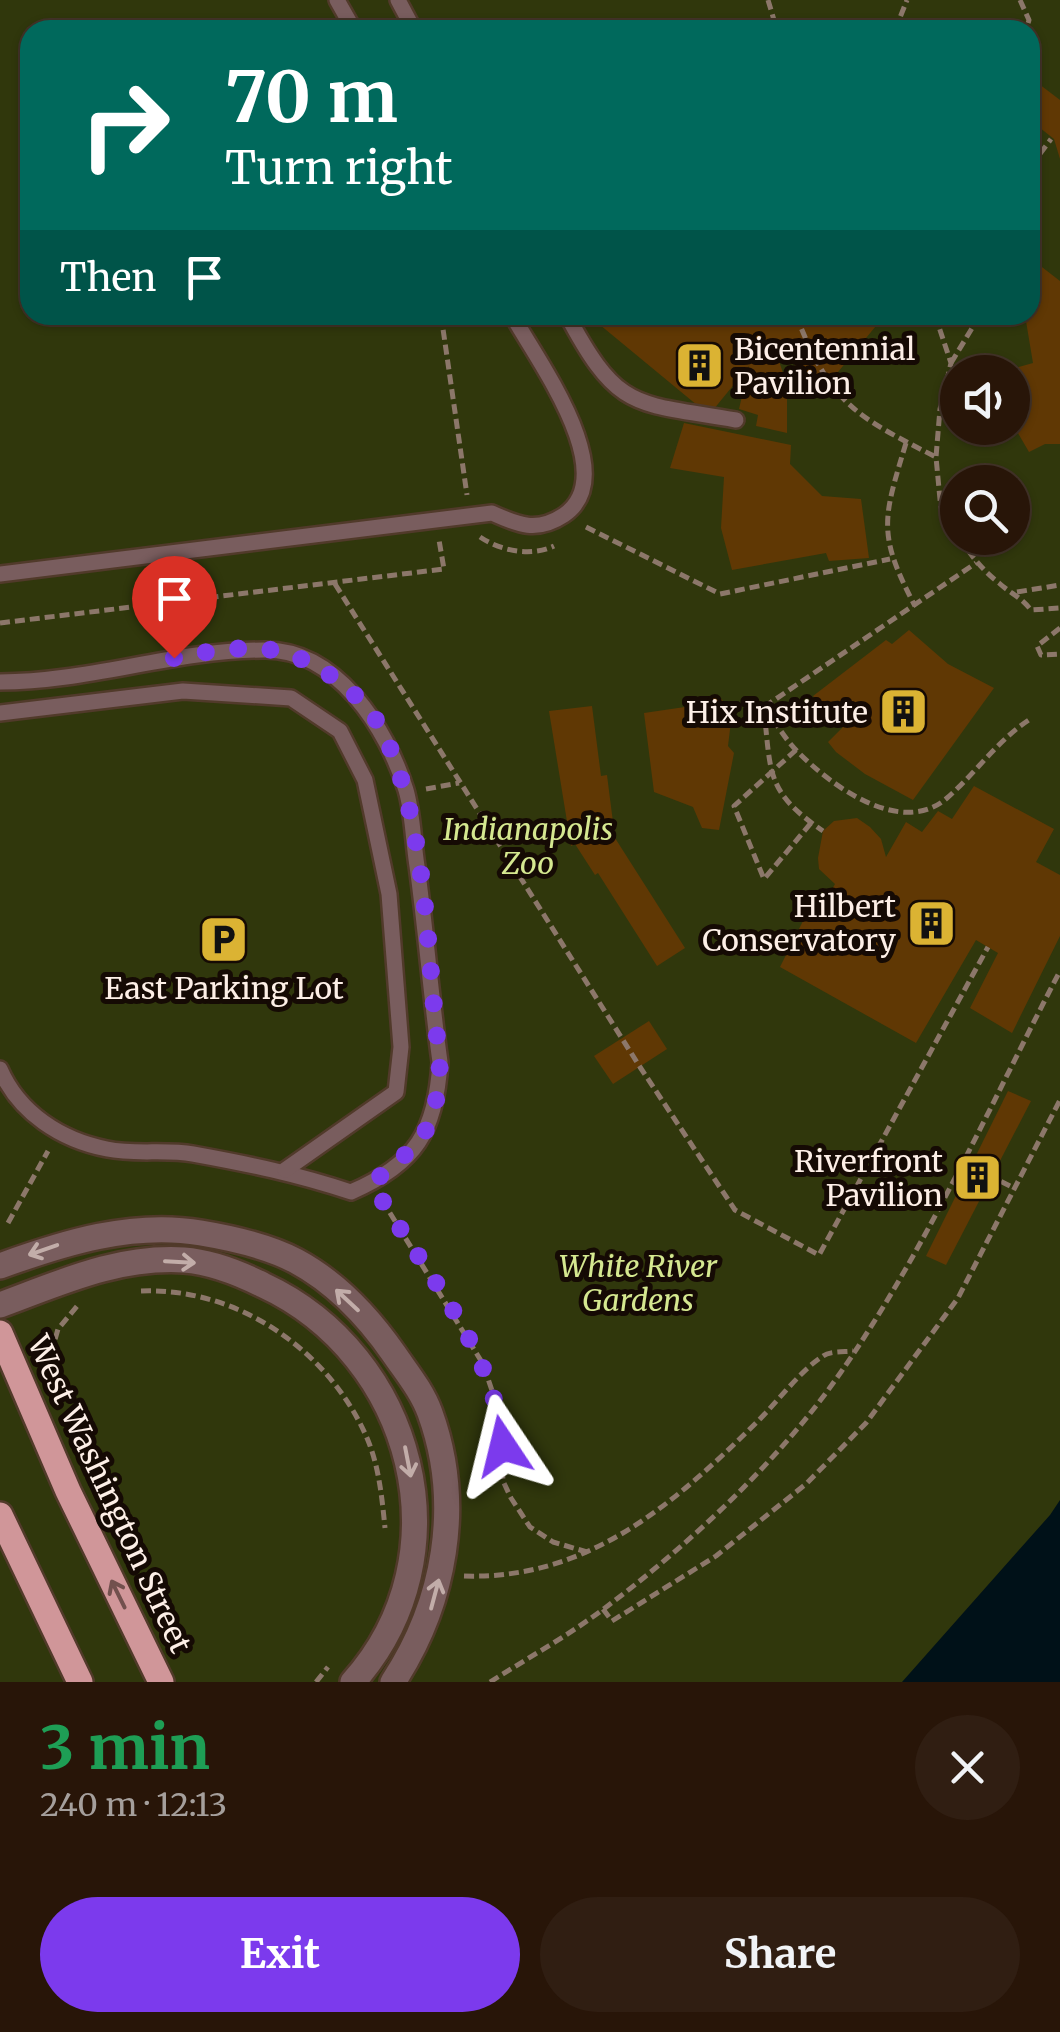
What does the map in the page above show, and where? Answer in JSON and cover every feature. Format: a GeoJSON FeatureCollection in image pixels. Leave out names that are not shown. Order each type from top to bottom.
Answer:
{"type":"FeatureCollection","features":[{"type":"Feature","properties":{"kind":"main road","name":"West Washington Street"},"geometry":{"type":"LineString","coordinates":[[0,1332],[68,1491],[161,1682]]}},
{"type":"Feature","properties":{"kind":"main road"},"geometry":{"type":"LineString","coordinates":[[0,1515],[80,1682]]}},
{"type":"Feature","properties":{"kind":"street"},"geometry":{"type":"LineString","coordinates":[[0,1266],[61,1244],[135,1230],[198,1232],[295,1260],[368,1320],[422,1394],[438,1443],[444,1479],[445,1543],[434,1602],[421,1635],[394,1682]]}},
{"type":"Feature","properties":{"kind":"street"},"geometry":{"type":"LineString","coordinates":[[0,1306],[80,1274],[127,1263],[184,1260],[236,1272],[286,1295],[324,1320],[371,1373],[404,1439],[411,1480],[410,1564],[396,1614],[368,1666],[353,1682]]}},
{"type":"Feature","properties":{"kind":"lane"},"geometry":{"type":"LineString","coordinates":[[0,574],[470,515],[492,513],[524,528],[553,522],[576,506],[584,490],[583,459],[572,423],[518,325]]}},
{"type":"Feature","properties":{"kind":"lane"},"geometry":{"type":"LineString","coordinates":[[573,325],[591,360],[611,384],[646,406],[736,420]]}},
{"type":"Feature","properties":{"kind":"lane"},"geometry":{"type":"LineString","coordinates":[[0,682],[42,682],[207,651],[270,650],[314,663],[344,685],[382,730],[407,793],[440,1062],[438,1104],[426,1138],[372,1183],[351,1192],[284,1170],[176,1151],[108,1150],[59,1131],[28,1113],[0,1069]]}},
{"type":"Feature","properties":{"kind":"lane"},"geometry":{"type":"LineString","coordinates":[[0,714],[183,691],[291,698],[340,730],[365,780],[389,894],[401,1047],[396,1092],[284,1170]]}},
{"type":"Feature","properties":{"kind":"path"},"geometry":{"type":"LineString","coordinates":[[1040,155],[1051,140]]}},
{"type":"Feature","properties":{"kind":"path"},"geometry":{"type":"LineString","coordinates":[[442,325],[470,515]]}},
{"type":"Feature","properties":{"kind":"path"},"geometry":{"type":"LineString","coordinates":[[800,325],[811,353],[842,401],[880,430],[936,457]]}},
{"type":"Feature","properties":{"kind":"path"},"geometry":{"type":"LineString","coordinates":[[938,325],[949,355]]}},
{"type":"Feature","properties":{"kind":"path"},"geometry":{"type":"LineString","coordinates":[[956,355],[974,325]]}},
{"type":"Feature","properties":{"kind":"path"},"geometry":{"type":"LineString","coordinates":[[940,410],[936,457],[940,499]]}},
{"type":"Feature","properties":{"kind":"path"},"geometry":{"type":"LineString","coordinates":[[906,442],[885,524],[890,559],[915,606]]}},
{"type":"Feature","properties":{"kind":"path"},"geometry":{"type":"LineString","coordinates":[[586,527],[720,594],[890,559]]}},
{"type":"Feature","properties":{"kind":"path"},"geometry":{"type":"LineString","coordinates":[[971,555],[1004,588],[1017,592],[1060,585]]}},
{"type":"Feature","properties":{"kind":"path"},"geometry":{"type":"LineString","coordinates":[[764,707],[976,563]]}},
{"type":"Feature","properties":{"kind":"path"},"geometry":{"type":"LineString","coordinates":[[335,584],[640,1067],[735,1210],[819,1256],[988,947]]}},
{"type":"Feature","properties":{"kind":"path"},"geometry":{"type":"LineString","coordinates":[[1017,592],[1031,610],[1060,608]]}},
{"type":"Feature","properties":{"kind":"path"},"geometry":{"type":"LineString","coordinates":[[1060,628],[1037,646],[1040,655],[1060,654]]}},
{"type":"Feature","properties":{"kind":"path"},"geometry":{"type":"LineString","coordinates":[[764,707],[796,750],[860,799],[907,813],[944,801],[1012,730],[1032,718]]}},
{"type":"Feature","properties":{"kind":"path"},"geometry":{"type":"LineString","coordinates":[[764,707],[771,773],[789,808],[823,831]]}},
{"type":"Feature","properties":{"kind":"path"},"geometry":{"type":"LineString","coordinates":[[796,750],[734,806],[764,879],[812,823]]}},
{"type":"Feature","properties":{"kind":"path"},"geometry":{"type":"LineString","coordinates":[[490,1682],[603,1610],[685,1542],[739,1490],[842,1370],[868,1332],[1060,971]]}},
{"type":"Feature","properties":{"kind":"path"},"geometry":{"type":"LineString","coordinates":[[603,1610],[612,1621],[716,1556],[806,1484],[866,1422],[958,1298],[1060,1100]]}},
{"type":"Feature","properties":{"kind":"path"},"geometry":{"type":"LineString","coordinates":[[8,1223],[51,1146]]}},
{"type":"Feature","properties":{"kind":"path"},"geometry":{"type":"LineString","coordinates":[[961,1161],[1014,1188]]}},
{"type":"Feature","properties":{"kind":"path"},"geometry":{"type":"LineString","coordinates":[[372,1183],[482,1364],[500,1414],[504,1482],[510,1498],[530,1527],[554,1542],[590,1553]]}},
{"type":"Feature","properties":{"kind":"green space","name":"Indianapolis Zoo"},"geometry":{"type":"Polygon","coordinates":[[[0,0],[1060,0],[1060,1682],[0,1682],[0,0]]]}},
{"type":"Feature","properties":{"kind":"shaded area"},"geometry":{"type":"Polygon","coordinates":[[[1060,1500],[1060,1682],[902,1682],[1050,1515],[1060,1500]]]}},
{"type":"Feature","properties":{"kind":"building"},"geometry":{"type":"Polygon","coordinates":[[[1040,85],[1060,100],[1060,159],[1054,139],[1040,128],[1040,85]]]}},
{"type":"Feature","properties":{"kind":"building"},"geometry":{"type":"Polygon","coordinates":[[[1040,266],[1060,281],[1060,444],[1045,444],[1029,452],[1025,445],[1030,445],[1033,363],[1027,325],[1040,325],[1040,266]]]}},
{"type":"Feature","properties":{"kind":"building","name":"Bicentennial Pavilion"},"geometry":{"type":"Polygon","coordinates":[[[600,325],[877,325],[824,389],[768,343],[760,353],[777,355],[787,385],[787,433],[756,426],[758,415],[739,409],[749,366],[709,415],[600,325]]]}},
{"type":"Feature","properties":{"kind":"building"},"geometry":{"type":"Polygon","coordinates":[[[684,423],[791,445],[790,464],[822,496],[861,499],[869,558],[829,561],[826,553],[732,570],[721,528],[724,477],[670,468],[684,423]]]}},
{"type":"Feature","properties":{"kind":"building","name":"Hix Institute"},"geometry":{"type":"Polygon","coordinates":[[[909,630],[948,664],[994,688],[913,800],[865,774],[836,752],[828,742],[843,727],[813,696],[886,640],[892,644],[909,630]]]}},
{"type":"Feature","properties":{"kind":"building"},"geometry":{"type":"Polygon","coordinates":[[[719,696],[732,713],[728,746],[734,753],[719,830],[702,828],[693,807],[654,792],[644,713],[712,703],[712,697],[719,696]]]}},
{"type":"Feature","properties":{"kind":"building"},"geometry":{"type":"Polygon","coordinates":[[[592,706],[601,776],[607,775],[615,838],[685,948],[657,966],[598,873],[595,875],[575,844],[571,846],[549,711],[592,706]]]}},
{"type":"Feature","properties":{"kind":"building","name":"Hilbert Conservatory"},"geometry":{"type":"Polygon","coordinates":[[[974,786],[1054,829],[1036,862],[1060,875],[1060,936],[1012,1033],[970,1008],[998,953],[976,940],[916,1043],[780,967],[810,907],[821,909],[835,884],[819,869],[823,831],[834,821],[857,818],[881,839],[886,857],[906,822],[922,832],[938,811],[952,819],[974,786]]]}},
{"type":"Feature","properties":{"kind":"building"},"geometry":{"type":"Polygon","coordinates":[[[649,1021],[667,1049],[613,1084],[594,1056],[649,1021]]]}},
{"type":"Feature","properties":{"kind":"building","name":"Riverfront Pavilion"},"geometry":{"type":"Polygon","coordinates":[[[1008,1091],[1031,1101],[946,1265],[926,1256],[1008,1091]]]}},
{"type":"Feature","properties":{"kind":"place","name":"Bicentennial Pavilion"},"geometry":{"type":"Point","coordinates":[699,366]}},
{"type":"Feature","properties":{"kind":"place","name":"Hix Institute"},"geometry":{"type":"Point","coordinates":[903,712]}},
{"type":"Feature","properties":{"kind":"place","name":"Hilbert Conservatory"},"geometry":{"type":"Point","coordinates":[931,923]}},
{"type":"Feature","properties":{"kind":"place","name":"East Parking Lot"},"geometry":{"type":"Point","coordinates":[224,939]}},
{"type":"Feature","properties":{"kind":"place","name":"Riverfront Pavilion"},"geometry":{"type":"Point","coordinates":[978,1178]}},
{"type":"Feature","properties":{"kind":"route"},"geometry":{"type":"LineString","coordinates":[[174,658],[207,651],[270,650],[314,663],[344,685],[382,730],[407,793],[440,1062],[438,1104],[426,1138],[372,1183],[482,1364],[500,1414],[503,1446]]}},
{"type":"Feature","properties":{"kind":"park label","name":"White River Gardens"},"geometry":{"type":"Point","coordinates":[638,1283]}}]}
